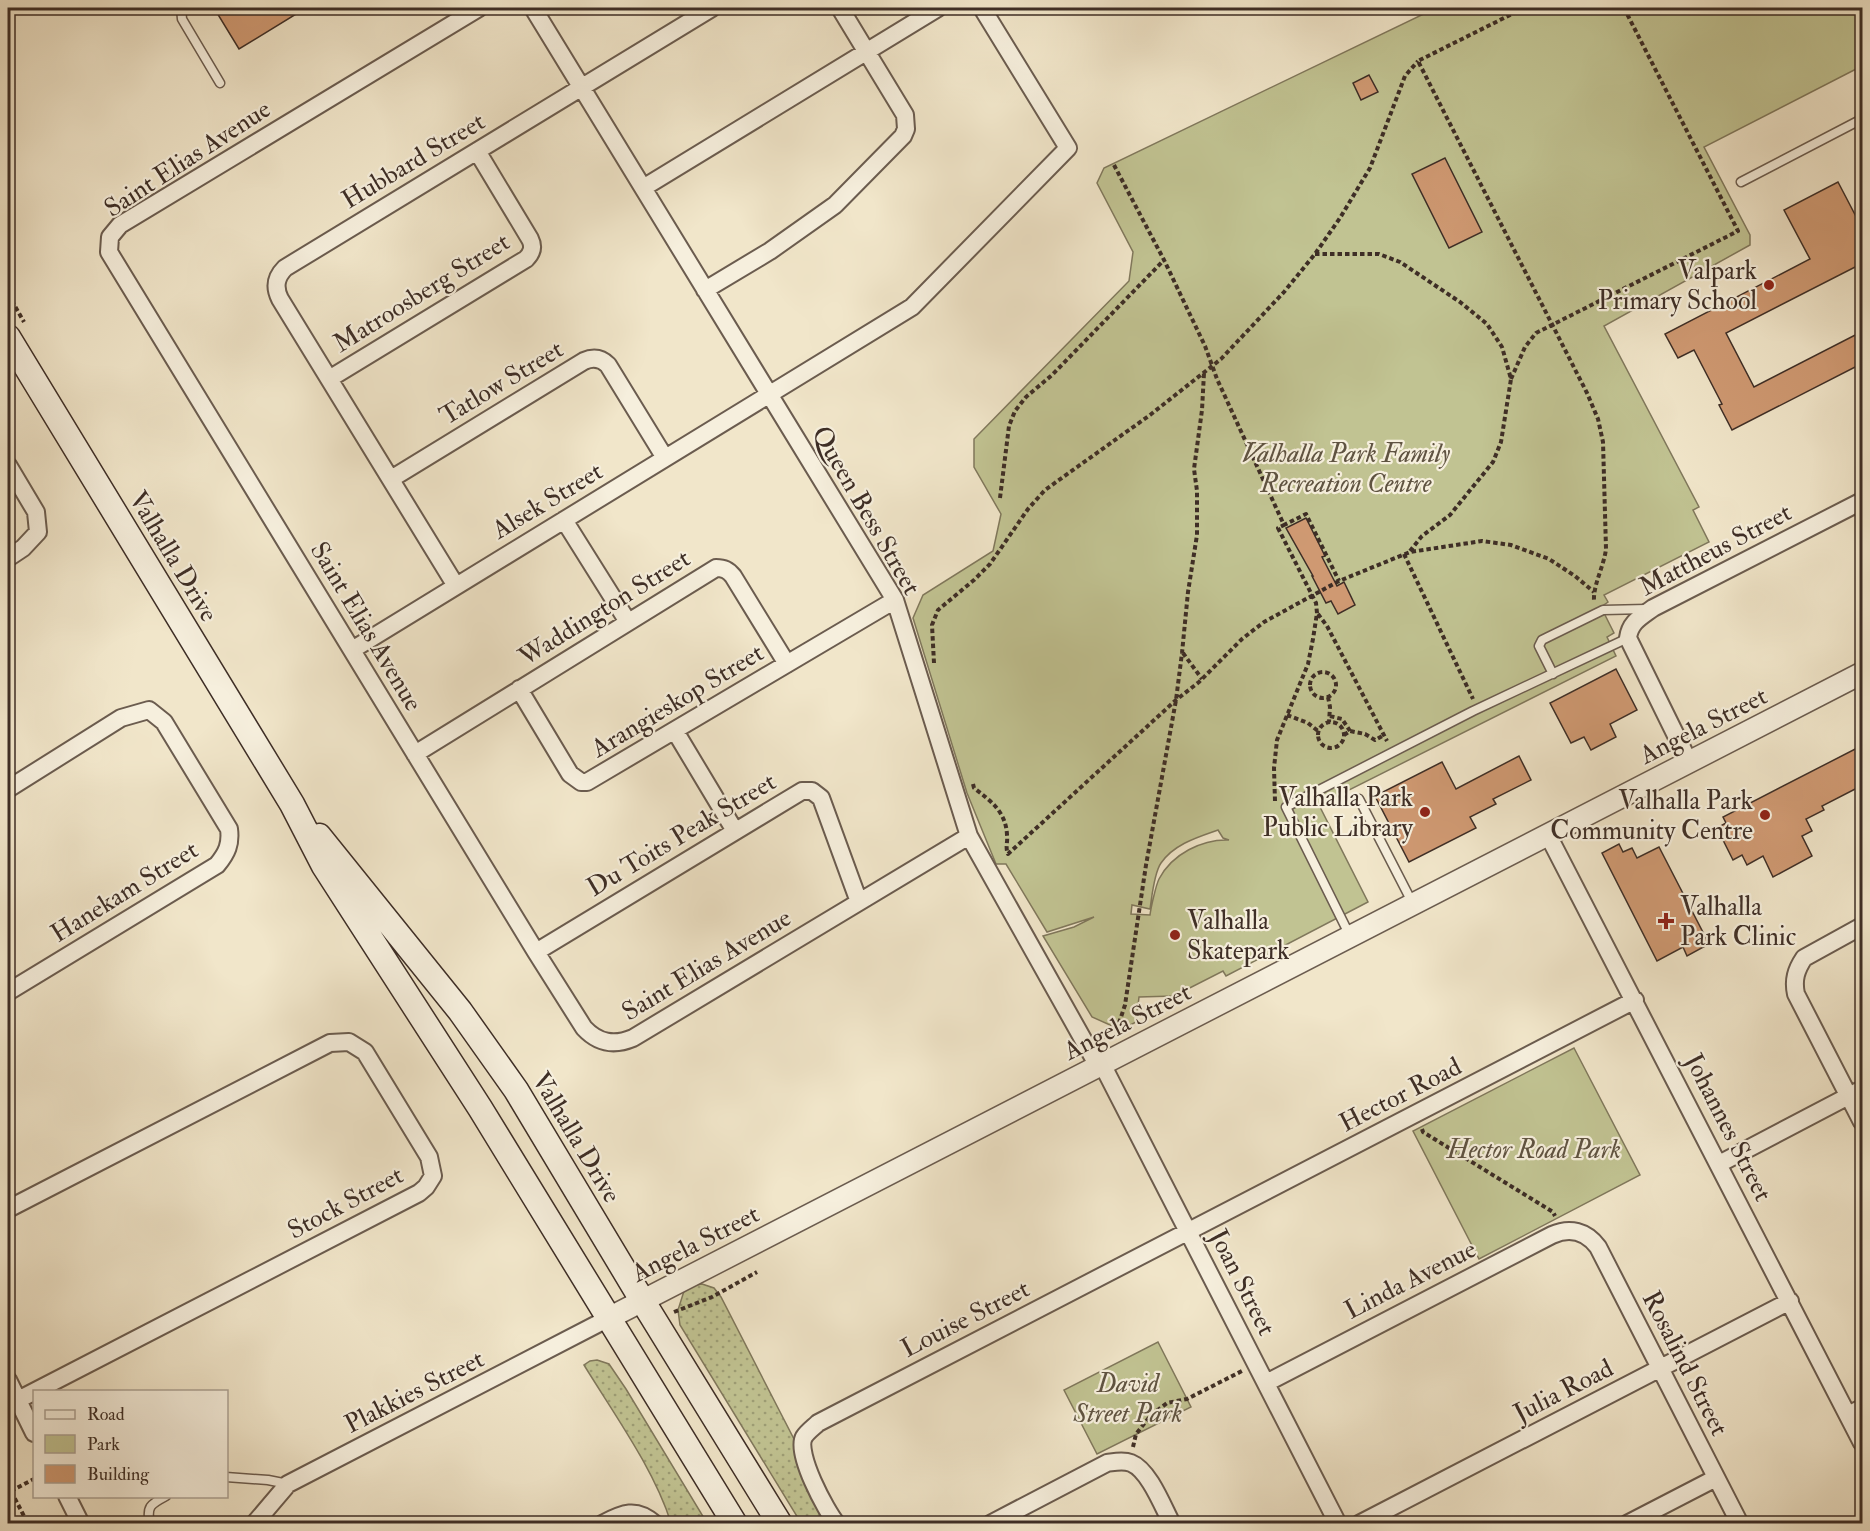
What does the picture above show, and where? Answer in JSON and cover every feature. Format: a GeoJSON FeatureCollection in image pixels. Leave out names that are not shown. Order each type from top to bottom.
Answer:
{"type":"FeatureCollection","features":[{"type":"Feature","properties":{"kind":"main road","name":"Valhalla Drive"},"geometry":{"type":"LineString","coordinates":[[18,333],[292,804],[324,866],[480,1108],[735,1524]]}},
{"type":"Feature","properties":{"kind":"main road","name":"Valhalla Drive"},"geometry":{"type":"LineString","coordinates":[[292,804],[472,1026],[516,1090],[780,1524]]}},
{"type":"Feature","properties":{"kind":"street","name":"Saint Elias Avenue"},"geometry":{"type":"LineString","coordinates":[[478,8],[120,225],[110,237],[109,252],[536,952],[589,1034],[605,1042],[624,1042],[969,836]]}},
{"type":"Feature","properties":{"kind":"street","name":"Queen Bess Street"},"geometry":{"type":"LineString","coordinates":[[533,8],[895,600],[969,836],[1100,1065]]}},
{"type":"Feature","properties":{"kind":"street","name":"Hubbard Street"},"geometry":{"type":"LineString","coordinates":[[329,379],[278,294],[276,282],[285,268],[712,8]]}},
{"type":"Feature","properties":{"kind":"street"},"geometry":{"type":"LineString","coordinates":[[705,290],[770,251],[835,205],[903,136],[906,129],[905,115],[840,8]]}},
{"type":"Feature","properties":{"kind":"street"},"geometry":{"type":"LineString","coordinates":[[643,188],[938,8]]}},
{"type":"Feature","properties":{"kind":"street","name":"Alsek Street"},"geometry":{"type":"LineString","coordinates":[[352,650],[912,307],[1068,148],[982,8]]}},
{"type":"Feature","properties":{"kind":"street","name":"Matroosberg Street"},"geometry":{"type":"LineString","coordinates":[[329,379],[526,259],[530,254],[532,249],[530,239],[477,151]]}},
{"type":"Feature","properties":{"kind":"street","name":"Tatlow Street"},"geometry":{"type":"LineString","coordinates":[[391,479],[592,358],[608,365],[665,458]]}},
{"type":"Feature","properties":{"kind":"street"},"geometry":{"type":"LineString","coordinates":[[329,379],[456,586]]}},
{"type":"Feature","properties":{"kind":"street"},"geometry":{"type":"LineString","coordinates":[[8,465],[36,512],[38,532],[23,548],[8,558]]}},
{"type":"Feature","properties":{"kind":"street","name":"Mattheus Street"},"geometry":{"type":"LineString","coordinates":[[1628,638],[1633,622],[1653,608],[1863,501]]}},
{"type":"Feature","properties":{"kind":"street"},"geometry":{"type":"LineString","coordinates":[[564,520],[628,622]]}},
{"type":"Feature","properties":{"kind":"street","name":"Waddington Street"},"geometry":{"type":"LineString","coordinates":[[415,754],[716,568],[723,568],[733,576],[787,664]]}},
{"type":"Feature","properties":{"kind":"street","name":"Arangieskop Street"},"geometry":{"type":"LineString","coordinates":[[519,689],[570,774],[580,782],[587,782],[895,600]]}},
{"type":"Feature","properties":{"kind":"street"},"geometry":{"type":"LineString","coordinates":[[1628,638],[1689,762]]}},
{"type":"Feature","properties":{"kind":"street","name":"Angela Street"},"geometry":{"type":"LineString","coordinates":[[609,1318],[1863,673]]}},
{"type":"Feature","properties":{"kind":"street","name":"Hanekam Street"},"geometry":{"type":"LineString","coordinates":[[8,789],[121,718],[149,710],[164,722],[229,829],[231,839],[224,857],[217,864],[8,992]]}},
{"type":"Feature","properties":{"kind":"street"},"geometry":{"type":"LineString","coordinates":[[675,731],[735,831]]}},
{"type":"Feature","properties":{"kind":"street","name":"Du Toits Peak Street"},"geometry":{"type":"LineString","coordinates":[[536,952],[807,790],[817,794],[823,804],[859,902]]}},
{"type":"Feature","properties":{"kind":"street","name":"Johannes Street"},"geometry":{"type":"LineString","coordinates":[[1548,835],[1790,1301],[1855,1411],[1863,1443]]}},
{"type":"Feature","properties":{"kind":"street"},"geometry":{"type":"LineString","coordinates":[[1863,926],[1804,958],[1798,967],[1794,983],[1796,994],[1856,1093],[1863,1122]]}},
{"type":"Feature","properties":{"kind":"street","name":"Hector Road"},"geometry":{"type":"LineString","coordinates":[[1188,1232],[1635,1000]]}},
{"type":"Feature","properties":{"kind":"street","name":"Stock Street"},"geometry":{"type":"LineString","coordinates":[[8,1209],[330,1043],[349,1042],[365,1052],[429,1157],[433,1176],[419,1193],[37,1390]]}},
{"type":"Feature","properties":{"kind":"street","name":"Joan Street"},"geometry":{"type":"LineString","coordinates":[[1100,1065],[1338,1524]]}},
{"type":"Feature","properties":{"kind":"street"},"geometry":{"type":"LineString","coordinates":[[1719,1164],[1856,1093]]}},
{"type":"Feature","properties":{"kind":"street","name":"Rosalind Street"},"geometry":{"type":"LineString","coordinates":[[1560,1231],[1580,1232],[1598,1247],[1740,1524]]}},
{"type":"Feature","properties":{"kind":"street","name":"Linda Avenue"},"geometry":{"type":"LineString","coordinates":[[1266,1383],[1560,1231]]}},
{"type":"Feature","properties":{"kind":"street","name":"Louise Street"},"geometry":{"type":"LineString","coordinates":[[837,1524],[818,1495],[802,1445],[804,1437],[818,1423],[1188,1232]]}},
{"type":"Feature","properties":{"kind":"street","name":"Julia Road"},"geometry":{"type":"LineString","coordinates":[[1359,1524],[1790,1301]]}},
{"type":"Feature","properties":{"kind":"street","name":"Plakkies Street"},"geometry":{"type":"LineString","coordinates":[[262,1520],[288,1484],[609,1318]]}},
{"type":"Feature","properties":{"kind":"street"},"geometry":{"type":"LineString","coordinates":[[8,1380],[33,1431]]}},
{"type":"Feature","properties":{"kind":"street","name":"Stock Street"},"geometry":{"type":"LineString","coordinates":[[18,1400],[33,1392]]}},
{"type":"Feature","properties":{"kind":"street"},"geometry":{"type":"LineString","coordinates":[[990,1524],[1107,1463],[1119,1461],[1128,1462],[1144,1472],[1172,1524]]}},
{"type":"Feature","properties":{"kind":"street"},"geometry":{"type":"LineString","coordinates":[[1627,1524],[1716,1478]]}},
{"type":"Feature","properties":{"kind":"street"},"geometry":{"type":"LineString","coordinates":[[68,1498],[81,1524]]}},
{"type":"Feature","properties":{"kind":"street"},"geometry":{"type":"LineString","coordinates":[[602,1524],[628,1513],[640,1513],[655,1524]]}},
{"type":"Feature","properties":{"kind":"lane"},"geometry":{"type":"LineString","coordinates":[[181,8],[185,25],[220,83]]}},
{"type":"Feature","properties":{"kind":"lane"},"geometry":{"type":"LineString","coordinates":[[1741,182],[1863,119]]}},
{"type":"Feature","properties":{"kind":"lane"},"geometry":{"type":"LineString","coordinates":[[1553,674],[1539,646],[1540,643],[1603,610],[1653,608]]}},
{"type":"Feature","properties":{"kind":"lane"},"geometry":{"type":"LineString","coordinates":[[1350,937],[1286,807],[1473,711],[1628,638]]}},
{"type":"Feature","properties":{"kind":"lane"},"geometry":{"type":"LineString","coordinates":[[1359,799],[1413,904]]}},
{"type":"Feature","properties":{"kind":"lane"},"geometry":{"type":"LineString","coordinates":[[228,1477],[288,1484]]}},
{"type":"Feature","properties":{"kind":"lane"},"geometry":{"type":"LineString","coordinates":[[150,1524],[149,1508],[164,1498]]}},
{"type":"Feature","properties":{"kind":"path"},"geometry":{"type":"LineString","coordinates":[[935,665],[932,625],[938,610],[990,564],[1028,509],[1045,490],[1150,415],[1213,366],[1284,292],[1315,254],[1370,168],[1405,76],[1418,61],[1524,8]]}},
{"type":"Feature","properties":{"kind":"path"},"geometry":{"type":"LineString","coordinates":[[1410,552],[1422,536],[1450,515],[1492,462],[1501,442],[1511,379],[1525,347],[1536,333],[1738,231],[1624,8]]}},
{"type":"Feature","properties":{"kind":"path"},"geometry":{"type":"LineString","coordinates":[[1418,61],[1587,393],[1598,419],[1603,442],[1606,549],[1604,563],[1594,592],[1594,602],[1599,612]]}},
{"type":"Feature","properties":{"kind":"path"},"geometry":{"type":"LineString","coordinates":[[1114,165],[1164,260],[1284,525]]}},
{"type":"Feature","properties":{"kind":"path"},"geometry":{"type":"LineString","coordinates":[[1315,254],[1379,254],[1400,262],[1460,302],[1487,324],[1502,347],[1511,379]]}},
{"type":"Feature","properties":{"kind":"path"},"geometry":{"type":"LineString","coordinates":[[1000,498],[1009,426],[1015,411],[1026,397],[1052,375],[1164,260]]}},
{"type":"Feature","properties":{"kind":"path"},"geometry":{"type":"LineString","coordinates":[[8,294],[18,333]]}},
{"type":"Feature","properties":{"kind":"path"},"geometry":{"type":"LineString","coordinates":[[1102,1038],[1119,1023],[1125,1005],[1146,865],[1176,700],[1197,535],[1197,491],[1194,469],[1202,410],[1204,373]]}},
{"type":"Feature","properties":{"kind":"path"},"geometry":{"type":"LineString","coordinates":[[1286,807],[1274,801],[1277,740],[1307,668],[1317,613],[1316,603],[1278,528],[1306,514],[1339,581]]}},
{"type":"Feature","properties":{"kind":"path"},"geometry":{"type":"LineString","coordinates":[[970,776],[974,788],[992,802],[1003,816],[1007,830],[1008,854],[1176,700],[1202,679],[1242,639],[1264,622],[1339,581],[1410,552],[1482,541],[1511,545],[1549,560],[1575,576],[1594,592]]}},
{"type":"Feature","properties":{"kind":"path"},"geometry":{"type":"LineString","coordinates":[[1404,554],[1473,699],[1473,711]]}},
{"type":"Feature","properties":{"kind":"path"},"geometry":{"type":"LineString","coordinates":[[1317,613],[1328,626],[1393,752]]}},
{"type":"Feature","properties":{"kind":"path"},"geometry":{"type":"LineString","coordinates":[[1182,653],[1202,679]]}},
{"type":"Feature","properties":{"kind":"path"},"geometry":{"type":"LineString","coordinates":[[1307,668],[1314,675]]}},
{"type":"Feature","properties":{"kind":"path"},"geometry":{"type":"LineString","coordinates":[[1321,672],[1328,673],[1334,678],[1336,685],[1334,693],[1321,698],[1314,695],[1310,689],[1310,681],[1314,675],[1321,672]]}},
{"type":"Feature","properties":{"kind":"path"},"geometry":{"type":"LineString","coordinates":[[1328,697],[1329,722]]}},
{"type":"Feature","properties":{"kind":"path"},"geometry":{"type":"LineString","coordinates":[[1287,715],[1308,723],[1318,732]]}},
{"type":"Feature","properties":{"kind":"path"},"geometry":{"type":"LineString","coordinates":[[1330,716],[1342,719],[1350,731]]}},
{"type":"Feature","properties":{"kind":"path"},"geometry":{"type":"LineString","coordinates":[[1329,722],[1336,723],[1342,728],[1344,735],[1342,743],[1336,748],[1322,746],[1318,739],[1318,732],[1322,725],[1329,722]]}},
{"type":"Feature","properties":{"kind":"path"},"geometry":{"type":"LineString","coordinates":[[1344,735],[1350,731],[1365,734],[1375,740],[1384,735]]}},
{"type":"Feature","properties":{"kind":"path"},"geometry":{"type":"LineString","coordinates":[[1414,1116],[1423,1132],[1553,1212],[1560,1231]]}},
{"type":"Feature","properties":{"kind":"path"},"geometry":{"type":"LineString","coordinates":[[673,1313],[712,1297],[758,1272]]}},
{"type":"Feature","properties":{"kind":"path"},"geometry":{"type":"LineString","coordinates":[[1128,1462],[1136,1434],[1151,1415],[1167,1403],[1187,1399],[1256,1364]]}},
{"type":"Feature","properties":{"kind":"path"},"geometry":{"type":"LineString","coordinates":[[11,1491],[33,1480]]}},
{"type":"Feature","properties":{"kind":"path"},"geometry":{"type":"LineString","coordinates":[[8,1485],[28,1524]]}},
{"type":"Feature","properties":{"kind":"path"},"geometry":{"type":"LineString","coordinates":[[8,1514],[13,1524]]}},
{"type":"Feature","properties":{"kind":"green space","name":"Valhalla Park Family Recreation Centre"},"geometry":{"type":"Polygon","coordinates":[[[1436,8],[1855,8],[1862,22],[1862,66],[1704,147],[1750,235],[1750,245],[1604,326],[1699,507],[1693,510],[1709,542],[1604,595],[1608,602],[1601,607],[1614,633],[1607,637],[1616,656],[1319,805],[1368,902],[1226,976],[1223,971],[1174,996],[1139,997],[1136,1022],[1121,1030],[1092,1017],[1043,936],[1074,927],[1094,917],[1047,932],[1006,864],[996,864],[967,793],[913,618],[923,595],[993,551],[1001,514],[974,467],[974,439],[1129,281],[1133,252],[1097,183],[1104,168],[1436,8]],[[1218,830],[1202,835],[1166,856],[1157,873],[1150,909],[1132,905],[1131,914],[1150,915],[1159,879],[1180,855],[1198,845],[1229,840],[1223,838],[1218,830]]]}},
{"type":"Feature","properties":{"kind":"green space","name":"Hector Road Park"},"geometry":{"type":"Polygon","coordinates":[[[1574,1048],[1640,1175],[1479,1259],[1413,1131],[1574,1048]]]}},
{"type":"Feature","properties":{"kind":"green space"},"geometry":{"type":"Polygon","coordinates":[[[702,1284],[714,1288],[721,1297],[796,1443],[797,1461],[828,1523],[801,1523],[680,1325],[678,1310],[684,1291],[702,1284]]]}},
{"type":"Feature","properties":{"kind":"green space","name":"David Street Park"},"geometry":{"type":"Polygon","coordinates":[[[1158,1342],[1191,1407],[1097,1454],[1064,1390],[1158,1342]]]}},
{"type":"Feature","properties":{"kind":"green space"},"geometry":{"type":"Polygon","coordinates":[[[597,1360],[609,1364],[626,1389],[707,1523],[671,1523],[644,1462],[584,1365],[597,1360]]]}},
{"type":"Feature","properties":{"kind":"building"},"geometry":{"type":"Polygon","coordinates":[[[214,8],[306,8],[239,49],[214,8]]]}},
{"type":"Feature","properties":{"kind":"building"},"geometry":{"type":"Polygon","coordinates":[[[1369,75],[1378,92],[1361,100],[1353,83],[1369,75]]]}},
{"type":"Feature","properties":{"kind":"building"},"geometry":{"type":"Polygon","coordinates":[[[1445,158],[1482,232],[1449,248],[1412,174],[1445,158]]]}},
{"type":"Feature","properties":{"kind":"building"},"geometry":{"type":"Polygon","coordinates":[[[1838,182],[1863,230],[1863,263],[1726,333],[1754,387],[1863,331],[1863,363],[1732,430],[1719,405],[1722,404],[1694,350],[1678,358],[1665,334],[1810,259],[1784,210],[1838,182]]]}},
{"type":"Feature","properties":{"kind":"building"},"geometry":{"type":"Polygon","coordinates":[[[1306,518],[1337,586],[1344,582],[1355,605],[1338,614],[1331,601],[1326,603],[1286,528],[1306,518]]]}},
{"type":"Feature","properties":{"kind":"building"},"geometry":{"type":"Polygon","coordinates":[[[1616,669],[1637,710],[1610,724],[1616,737],[1591,750],[1584,737],[1571,743],[1550,703],[1616,669]]]}},
{"type":"Feature","properties":{"kind":"building","name":"Valhalla Park Community Centre"},"geometry":{"type":"Polygon","coordinates":[[[1863,745],[1863,785],[1822,806],[1824,810],[1806,819],[1812,831],[1802,836],[1812,856],[1773,877],[1763,856],[1747,865],[1742,855],[1733,860],[1717,828],[1726,823],[1723,817],[1863,745]]]}},
{"type":"Feature","properties":{"kind":"building","name":"Valhalla Park Public Library"},"geometry":{"type":"Polygon","coordinates":[[[1519,756],[1531,780],[1493,799],[1496,804],[1470,817],[1476,828],[1409,862],[1375,796],[1442,762],[1456,789],[1519,756]]]}},
{"type":"Feature","properties":{"kind":"building","name":"Valhalla Park Clinic"},"geometry":{"type":"Polygon","coordinates":[[[1619,844],[1623,852],[1632,848],[1637,858],[1659,847],[1709,944],[1687,956],[1683,947],[1657,961],[1602,853],[1619,844]]]}},
{"type":"Feature","properties":{"kind":"place","name":"Valpark Primary School"},"geometry":{"type":"Point","coordinates":[1769,285]}},
{"type":"Feature","properties":{"kind":"place","name":"Valhalla Park Public Library"},"geometry":{"type":"Point","coordinates":[1425,812]}},
{"type":"Feature","properties":{"kind":"place","name":"Valhalla Park Community Centre"},"geometry":{"type":"Point","coordinates":[1765,815]}},
{"type":"Feature","properties":{"kind":"place","name":"Valhalla Park Clinic"},"geometry":{"type":"Point","coordinates":[1666,921]}},
{"type":"Feature","properties":{"kind":"place","name":"Valhalla Skatepark"},"geometry":{"type":"Point","coordinates":[1175,935]}}]}
